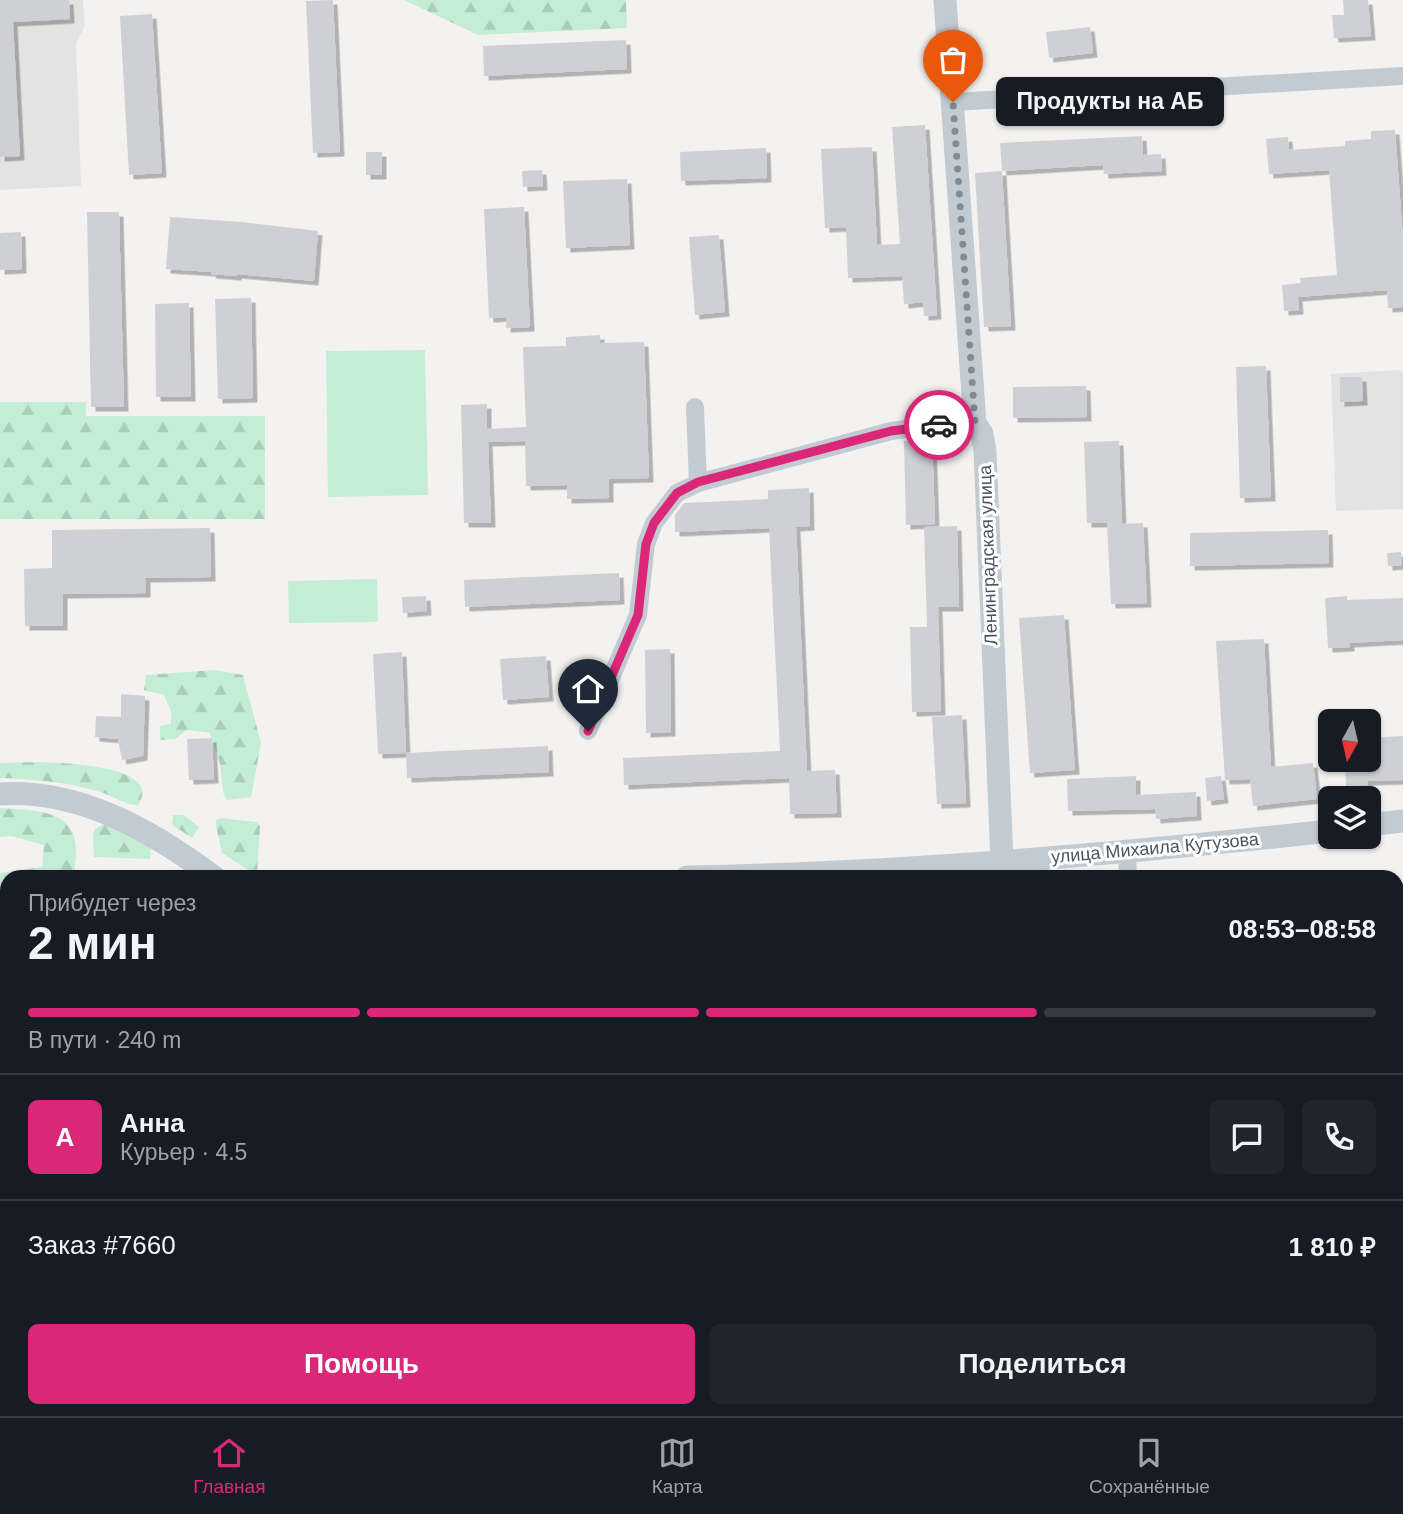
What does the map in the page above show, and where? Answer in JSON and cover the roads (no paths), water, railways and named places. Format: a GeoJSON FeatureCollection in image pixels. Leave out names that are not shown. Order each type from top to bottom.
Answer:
{"type":"FeatureCollection","features":[{"type":"Feature","properties":{"kind":"street","name":"Ленинградская улица"},"geometry":{"type":"LineString","coordinates":[[945,0],[975,422],[982,434],[985,451],[1002,861]]}},
{"type":"Feature","properties":{"kind":"street"},"geometry":{"type":"LineString","coordinates":[[953,102],[1403,76]]}},
{"type":"Feature","properties":{"kind":"street"},"geometry":{"type":"LineString","coordinates":[[695,407],[698,482]]}},
{"type":"Feature","properties":{"kind":"street"},"geometry":{"type":"LineString","coordinates":[[588,731],[638,615],[646,544],[654,523],[677,493],[698,482],[891,431],[975,422]]}},
{"type":"Feature","properties":{"kind":"street"},"geometry":{"type":"LineString","coordinates":[[0,794],[58,797],[86,805],[125,820],[203,870]]}},
{"type":"Feature","properties":{"kind":"street"},"geometry":{"type":"LineString","coordinates":[[1381,824],[1403,821]]}},
{"type":"Feature","properties":{"kind":"street","name":"улица Михаила Кутузова"},"geometry":{"type":"LineString","coordinates":[[861,870],[1127,852],[1318,832]]}},
{"type":"Feature","properties":{"kind":"street"},"geometry":{"type":"LineString","coordinates":[[1127,852],[1128,870]]}},
{"type":"Feature","properties":{"kind":"place","name":"Продукты на АБ"},"geometry":{"type":"Point","coordinates":[953,102]}}]}
